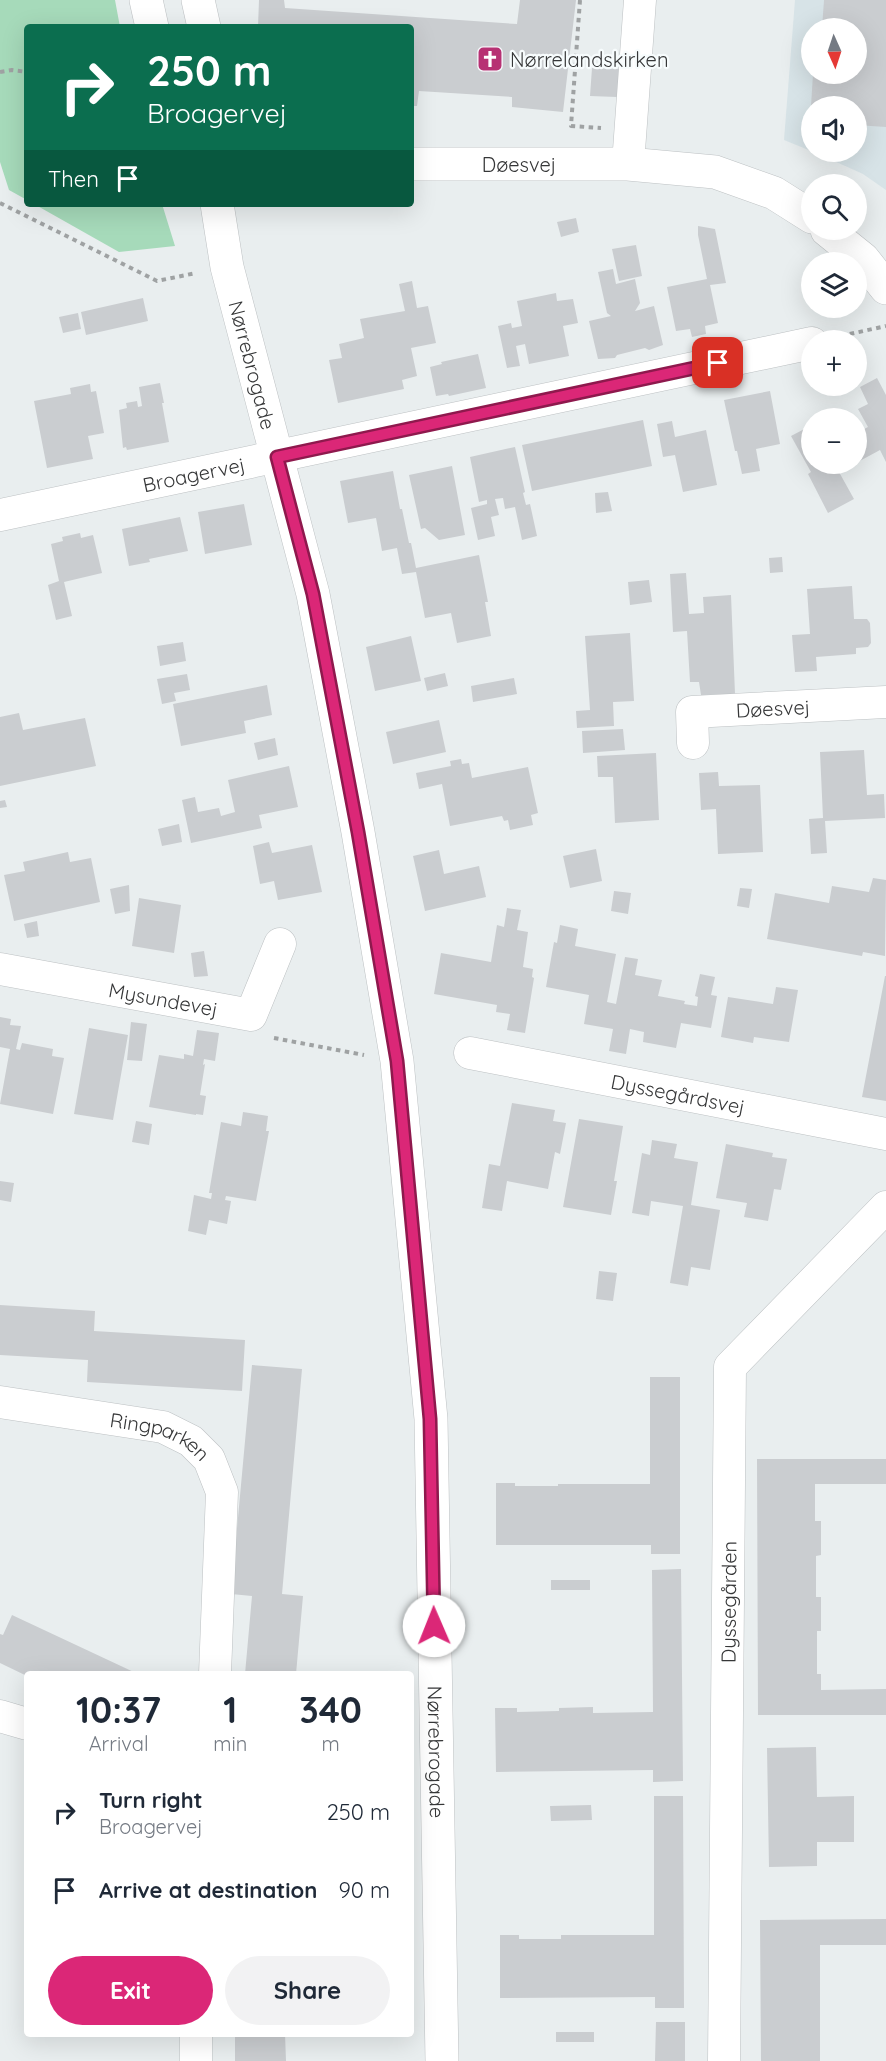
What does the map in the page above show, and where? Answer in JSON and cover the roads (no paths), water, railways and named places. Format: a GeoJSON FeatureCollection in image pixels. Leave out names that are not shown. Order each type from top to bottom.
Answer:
{"type":"FeatureCollection","features":[{"type":"Feature","properties":{"kind":"street"},"geometry":{"type":"LineString","coordinates":[[146,0],[151,24]]}},
{"type":"Feature","properties":{"kind":"street"},"geometry":{"type":"LineString","coordinates":[[198,0],[203,24]]}},
{"type":"Feature","properties":{"kind":"street"},"geometry":{"type":"LineString","coordinates":[[628,164],[640,0]]}},
{"type":"Feature","properties":{"kind":"street","name":"Døesvej"},"geometry":{"type":"LineString","coordinates":[[414,164],[628,164],[715,172],[774,193],[801,210]]}},
{"type":"Feature","properties":{"kind":"street","name":"Nørrebrogade"},"geometry":{"type":"LineString","coordinates":[[217,207],[227,267],[313,594],[358,832],[397,1061],[430,1419],[442,2061]]}},
{"type":"Feature","properties":{"kind":"street"},"geometry":{"type":"LineString","coordinates":[[839,240],[863,259],[886,288]]}},
{"type":"Feature","properties":{"kind":"street","name":"Broagervej"},"geometry":{"type":"LineString","coordinates":[[0,515],[801,345]]}},
{"type":"Feature","properties":{"kind":"street","name":"Døesvej"},"geometry":{"type":"LineString","coordinates":[[693,743],[692,712],[886,702]]}},
{"type":"Feature","properties":{"kind":"street","name":"Mysundevej"},"geometry":{"type":"LineString","coordinates":[[0,969],[251,1015],[280,944]]}},
{"type":"Feature","properties":{"kind":"street","name":"Dyssegårdsvej"},"geometry":{"type":"LineString","coordinates":[[470,1053],[886,1134]]}},
{"type":"Feature","properties":{"kind":"street","name":"Dyssegården"},"geometry":{"type":"LineString","coordinates":[[724,2061],[730,1367],[886,1207]]}},
{"type":"Feature","properties":{"kind":"street","name":"Ringparken"},"geometry":{"type":"LineString","coordinates":[[0,1402],[163,1427],[191,1441],[209,1459],[222,1492],[215,1671]]}},
{"type":"Feature","properties":{"kind":"street"},"geometry":{"type":"LineString","coordinates":[[0,1716],[24,1723]]}},
{"type":"Feature","properties":{"kind":"street"},"geometry":{"type":"LineString","coordinates":[[196,2037],[196,2061]]}},
{"type":"Feature","properties":{"kind":"place","name":"Nørrelandskirken"},"geometry":{"type":"Point","coordinates":[490,59]}}]}
